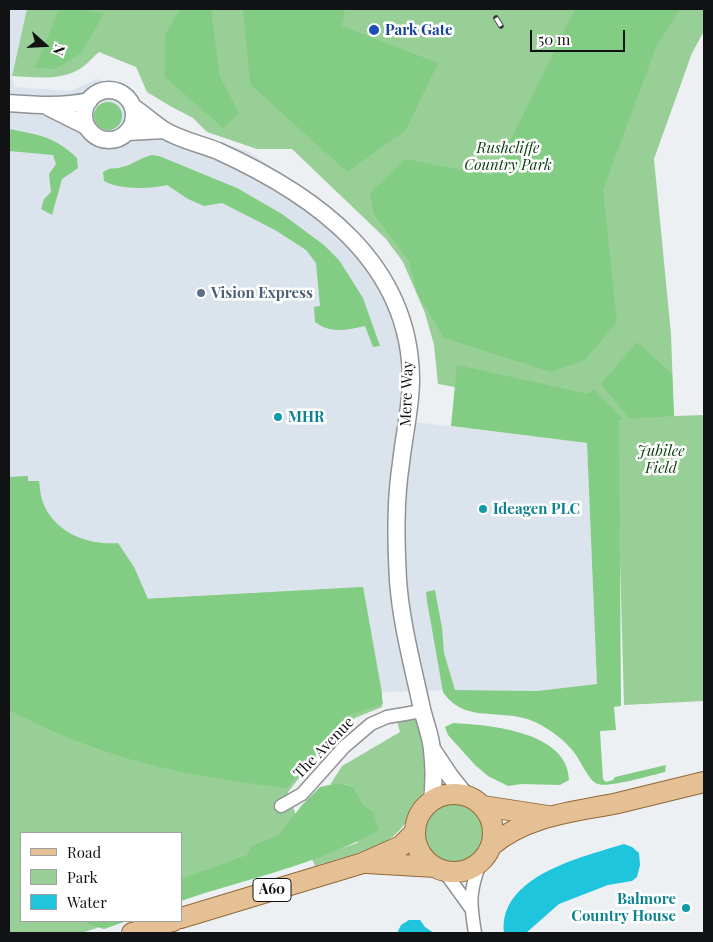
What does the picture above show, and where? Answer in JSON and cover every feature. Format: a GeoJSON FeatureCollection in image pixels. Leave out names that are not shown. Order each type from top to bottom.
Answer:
{"type":"FeatureCollection","features":[{"type":"Feature","properties":{"kind":"main road"},"geometry":{"type":"LineString","coordinates":[[492,845],[505,834],[548,816],[617,803],[704,782]]}},
{"type":"Feature","properties":{"kind":"main road"},"geometry":{"type":"LineString","coordinates":[[439,869],[424,858],[417,846],[415,832],[417,820],[423,809],[432,800],[442,795],[454,793],[475,799],[484,806],[491,819],[494,833],[492,845],[480,863]]}},
{"type":"Feature","properties":{"kind":"main road"},"geometry":{"type":"LineString","coordinates":[[484,806],[548,816]]}},
{"type":"Feature","properties":{"kind":"main road","name":"A60"},"geometry":{"type":"LineString","coordinates":[[182,918],[363,862],[401,846],[415,832]]}},
{"type":"Feature","properties":{"kind":"main road","name":"A60"},"geometry":{"type":"LineString","coordinates":[[363,862],[457,872],[469,869],[480,863]]}},
{"type":"Feature","properties":{"kind":"main road"},"geometry":{"type":"LineString","coordinates":[[132,933],[170,922]]}},
{"type":"Feature","properties":{"kind":"street"},"geometry":{"type":"LineString","coordinates":[[9,103],[46,106],[71,105],[89,101],[98,94],[112,91],[121,93],[129,99],[133,107],[133,124],[128,132],[120,138],[111,140],[101,139],[86,126],[46,106]]}},
{"type":"Feature","properties":{"kind":"street"},"geometry":{"type":"LineString","coordinates":[[86,126],[85,112],[89,101]]}},
{"type":"Feature","properties":{"kind":"street","name":"Mere Way"},"geometry":{"type":"LineString","coordinates":[[133,107],[164,130],[219,152],[253,169],[290,190],[327,215],[356,242],[371,260],[395,301],[402,322],[411,376],[408,423],[396,508],[395,528],[398,584],[422,711],[432,749],[432,800]]}},
{"type":"Feature","properties":{"kind":"street","name":"Mere Way"},"geometry":{"type":"LineString","coordinates":[[128,132],[164,130]]}},
{"type":"Feature","properties":{"kind":"street","name":"The Avenue"},"geometry":{"type":"LineString","coordinates":[[281,806],[302,794],[344,748],[371,724],[387,717],[422,711]]}},
{"type":"Feature","properties":{"kind":"street","name":"Mere Way"},"geometry":{"type":"LineString","coordinates":[[432,749],[465,795]]}},
{"type":"Feature","properties":{"kind":"street"},"geometry":{"type":"LineString","coordinates":[[474,933],[470,907],[472,884],[480,863]]}},
{"type":"Feature","properties":{"kind":"street"},"geometry":{"type":"LineString","coordinates":[[439,869],[470,907]]}},
{"type":"Feature","properties":{"kind":"shaded area"},"geometry":{"type":"Polygon","coordinates":[[[9,9],[27,9],[12,76],[14,87],[70,91],[97,79],[130,88],[136,100],[147,110],[172,126],[249,152],[346,220],[369,244],[381,261],[407,311],[414,337],[415,422],[587,443],[597,684],[537,691],[455,690],[382,692],[362,587],[140,599],[9,530],[9,9]]]}},
{"type":"Feature","properties":{"kind":"green space","name":"Rushcliffe Country Park"},"geometry":{"type":"Polygon","coordinates":[[[27,9],[704,9],[704,31],[692,53],[654,159],[671,334],[674,416],[704,415],[704,701],[624,705],[616,415],[599,414],[438,384],[434,345],[425,313],[403,262],[386,239],[292,149],[257,149],[207,132],[193,118],[147,92],[136,67],[99,52],[81,68],[62,76],[45,78],[12,76],[27,9]]]}},
{"type":"Feature","properties":{"kind":"green space"},"geometry":{"type":"Polygon","coordinates":[[[59,9],[84,9],[104,14],[81,53],[56,69],[35,68],[59,9]]]}},
{"type":"Feature","properties":{"kind":"green space"},"geometry":{"type":"Polygon","coordinates":[[[180,9],[211,9],[220,77],[239,113],[223,128],[165,77],[165,35],[180,9]]]}},
{"type":"Feature","properties":{"kind":"green space"},"geometry":{"type":"Polygon","coordinates":[[[243,9],[340,9],[345,12],[342,26],[438,63],[406,130],[347,172],[250,84],[243,9]]]}},
{"type":"Feature","properties":{"kind":"green space"},"geometry":{"type":"Polygon","coordinates":[[[575,9],[680,9],[656,47],[603,190],[617,322],[585,360],[551,372],[444,338],[417,293],[409,261],[374,214],[370,193],[405,159],[494,174],[575,9]]]}},
{"type":"Feature","properties":{"kind":"green space"},"geometry":{"type":"Polygon","coordinates":[[[108,102],[118,106],[122,116],[118,126],[108,130],[98,126],[94,116],[98,106],[108,102]]]}},
{"type":"Feature","properties":{"kind":"green space"},"geometry":{"type":"Polygon","coordinates":[[[9,129],[46,137],[61,145],[77,158],[78,168],[62,179],[52,215],[41,209],[44,199],[51,192],[49,174],[56,164],[53,155],[9,151],[9,129]]]}},
{"type":"Feature","properties":{"kind":"green space"},"geometry":{"type":"Polygon","coordinates":[[[152,155],[159,156],[237,188],[282,214],[324,245],[339,260],[363,298],[380,346],[373,347],[365,326],[333,330],[315,322],[314,307],[320,306],[316,263],[306,250],[275,230],[222,203],[204,206],[188,199],[167,185],[135,188],[118,186],[104,181],[103,172],[126,166],[152,155]]]}},
{"type":"Feature","properties":{"kind":"green space"},"geometry":{"type":"Polygon","coordinates":[[[637,342],[672,374],[674,416],[630,419],[601,384],[637,342]]]}},
{"type":"Feature","properties":{"kind":"green space"},"geometry":{"type":"Polygon","coordinates":[[[457,365],[588,394],[593,389],[623,419],[619,420],[621,706],[614,707],[616,730],[600,731],[603,779],[606,782],[613,780],[615,777],[666,765],[665,772],[620,783],[598,784],[591,779],[576,755],[561,739],[537,723],[524,718],[486,714],[463,709],[452,702],[443,692],[426,592],[435,590],[442,628],[444,653],[455,690],[537,691],[597,684],[587,443],[451,426],[457,365]]]}},
{"type":"Feature","properties":{"kind":"green space"},"geometry":{"type":"Polygon","coordinates":[[[28,476],[28,481],[39,481],[45,508],[60,527],[94,542],[118,543],[134,567],[148,599],[363,587],[383,704],[346,716],[287,788],[213,778],[140,762],[71,739],[9,710],[9,477],[28,476]]]}},
{"type":"Feature","properties":{"kind":"green space"},"geometry":{"type":"Polygon","coordinates":[[[9,533],[141,599],[363,587],[382,692],[382,707],[355,718],[333,735],[288,792],[309,853],[182,898],[182,832],[20,832],[20,922],[114,922],[82,933],[9,933],[9,533]]]}},
{"type":"Feature","properties":{"kind":"green space"},"geometry":{"type":"Polygon","coordinates":[[[417,717],[427,752],[428,773],[424,790],[409,818],[397,833],[383,843],[315,866],[312,859],[357,843],[373,811],[363,804],[354,787],[339,783],[330,785],[342,766],[400,732],[397,721],[417,717]]]}},
{"type":"Feature","properties":{"kind":"green space"},"geometry":{"type":"Polygon","coordinates":[[[453,723],[505,729],[541,741],[556,751],[565,764],[569,780],[560,785],[522,784],[508,786],[488,776],[475,765],[448,735],[445,727],[453,723]]]}},
{"type":"Feature","properties":{"kind":"green space"},"geometry":{"type":"Polygon","coordinates":[[[339,783],[354,787],[363,804],[373,811],[379,830],[332,853],[307,862],[182,901],[182,879],[247,855],[252,846],[279,835],[302,805],[320,787],[339,783]]]}},
{"type":"Feature","properties":{"kind":"green space"},"geometry":{"type":"Polygon","coordinates":[[[448,803],[460,803],[471,808],[479,816],[484,827],[482,845],[471,858],[460,863],[448,863],[437,858],[429,850],[424,839],[424,827],[429,816],[437,808],[448,803]]]}},
{"type":"Feature","properties":{"kind":"green space"},"geometry":{"type":"Polygon","coordinates":[[[88,922],[124,922],[104,929],[88,924],[88,922]]]}},
{"type":"Feature","properties":{"kind":"water"},"geometry":{"type":"Polygon","coordinates":[[[624,844],[632,847],[639,853],[640,865],[637,877],[632,881],[608,885],[559,904],[526,933],[504,933],[506,913],[514,897],[528,883],[566,863],[624,844]]]}},
{"type":"Feature","properties":{"kind":"water"},"geometry":{"type":"Polygon","coordinates":[[[409,920],[420,920],[425,927],[434,933],[397,933],[401,925],[409,920]]]}},
{"type":"Feature","properties":{"kind":"railway"},"geometry":{"type":"LineString","coordinates":[[496,18],[501,26]]}},
{"type":"Feature","properties":{"kind":"place","name":"Park Gate"},"geometry":{"type":"Point","coordinates":[374,30]}},
{"type":"Feature","properties":{"kind":"place","name":"Vision Express"},"geometry":{"type":"Point","coordinates":[201,293]}},
{"type":"Feature","properties":{"kind":"place","name":"MHR"},"geometry":{"type":"Point","coordinates":[278,417]}},
{"type":"Feature","properties":{"kind":"place","name":"Ideagen PLC"},"geometry":{"type":"Point","coordinates":[483,509]}},
{"type":"Feature","properties":{"kind":"place","name":"Balmore Country House"},"geometry":{"type":"Point","coordinates":[686,908]}},
{"type":"Feature","properties":{"kind":"park label","name":"Jubilee Field"},"geometry":{"type":"Point","coordinates":[661,460]}}]}
